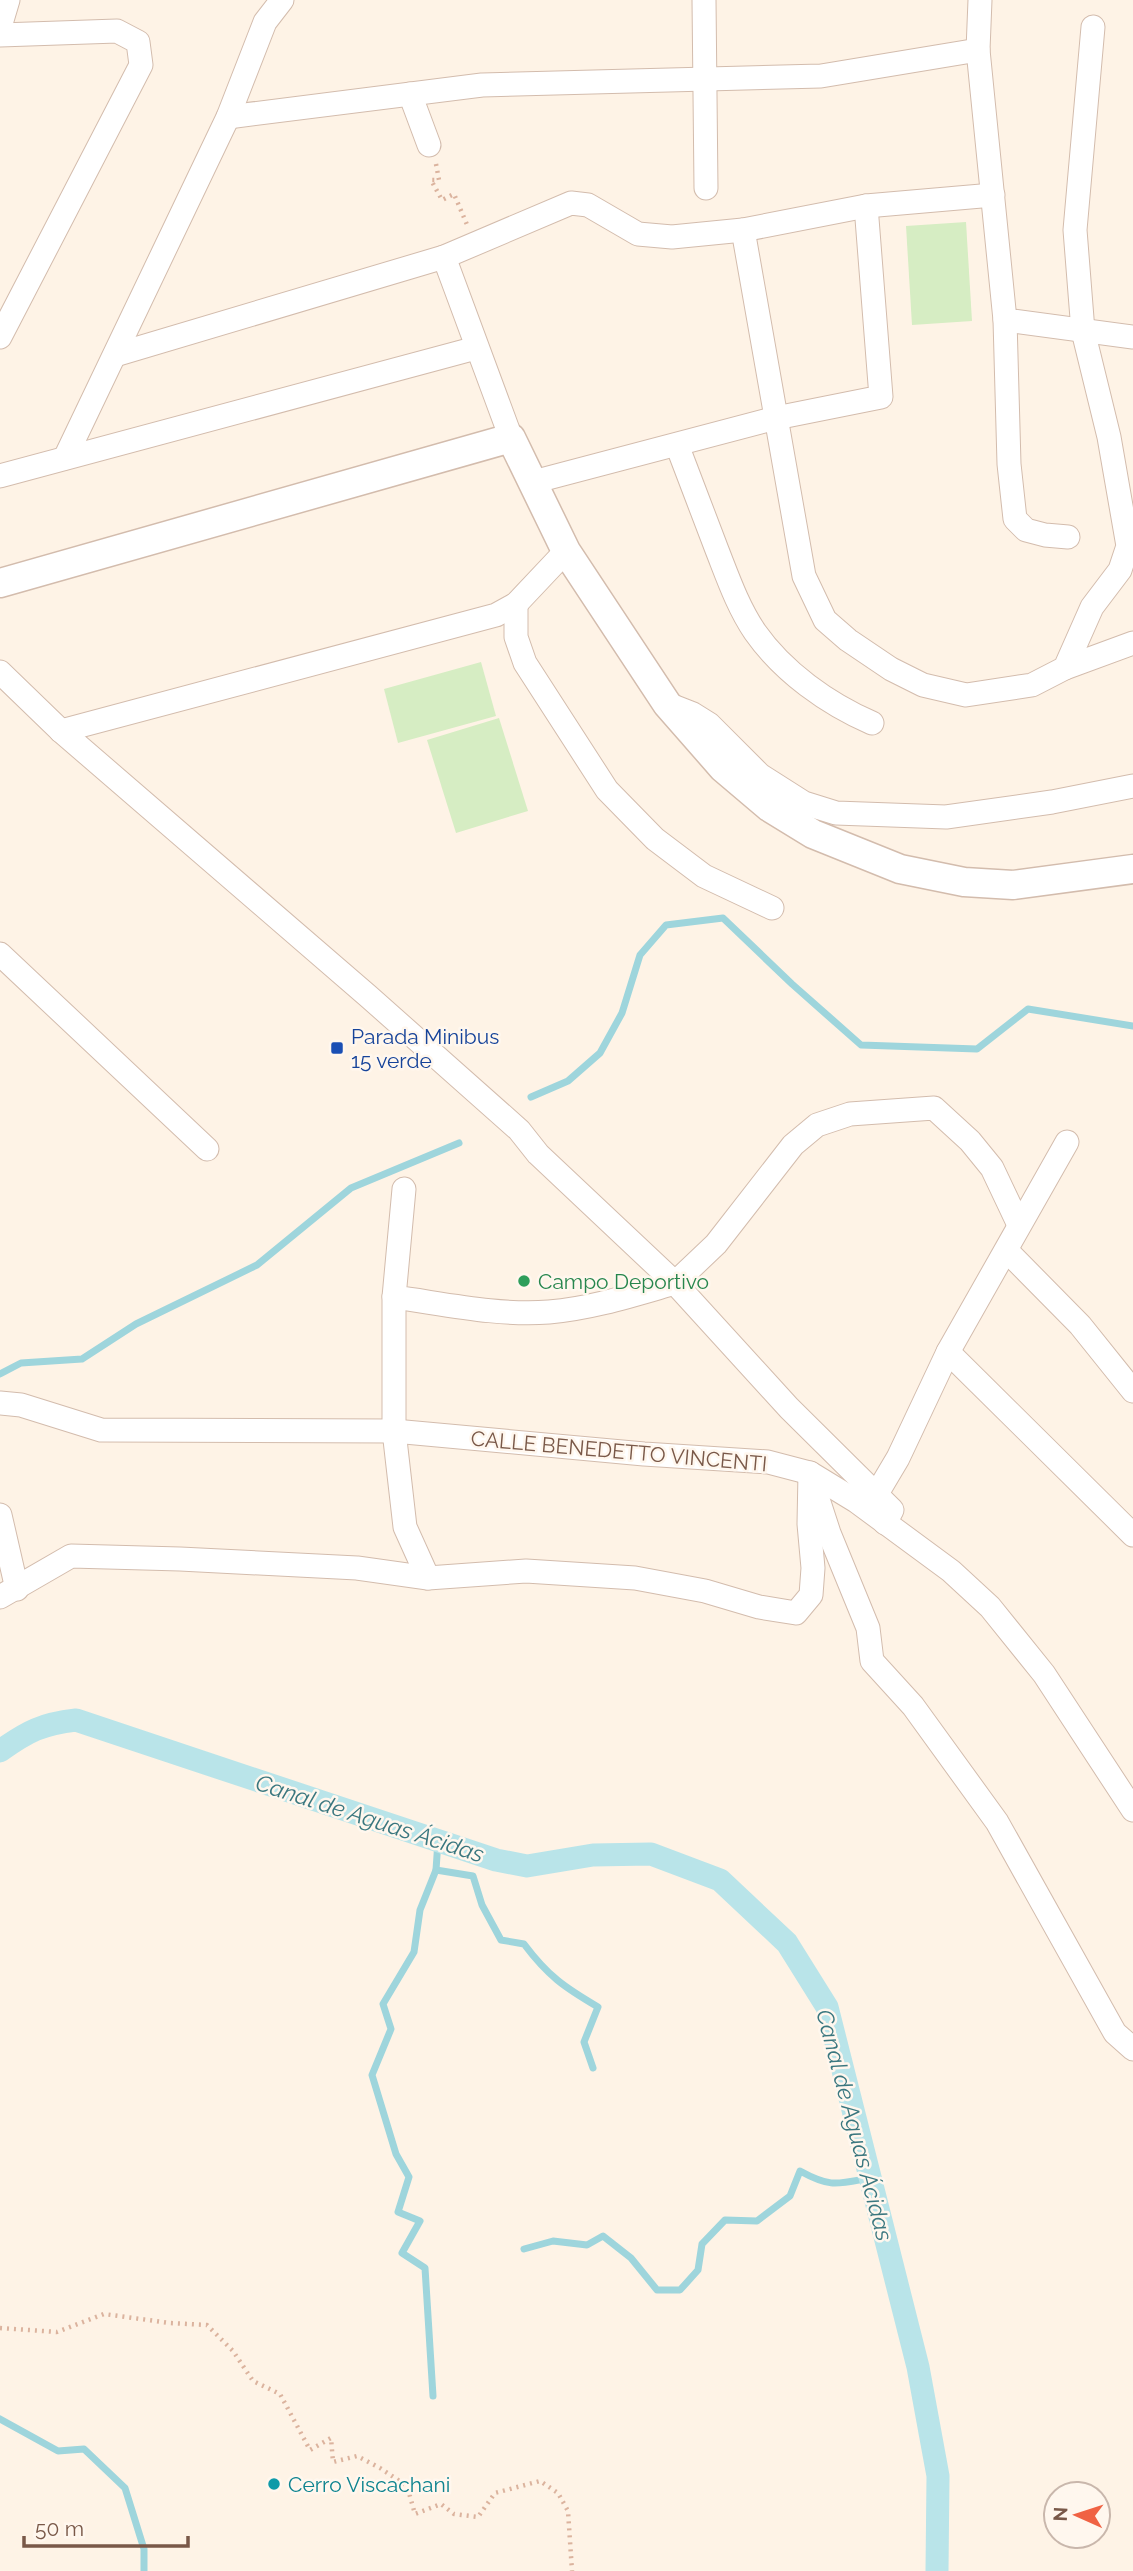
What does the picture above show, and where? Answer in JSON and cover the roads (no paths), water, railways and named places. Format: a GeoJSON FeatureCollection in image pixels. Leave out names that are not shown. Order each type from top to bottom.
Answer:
{"type":"FeatureCollection","features":[{"type":"Feature","properties":{"kind":"street"},"geometry":{"type":"LineString","coordinates":[[0,27],[8,0]]}},
{"type":"Feature","properties":{"kind":"street"},"geometry":{"type":"LineString","coordinates":[[65,458],[228,117],[265,22],[282,0]]}},
{"type":"Feature","properties":{"kind":"street"},"geometry":{"type":"LineString","coordinates":[[704,0],[706,188]]}},
{"type":"Feature","properties":{"kind":"street"},"geometry":{"type":"LineString","coordinates":[[980,0],[978,50],[1005,320],[1009,464],[1015,519],[1026,530],[1068,537]]}},
{"type":"Feature","properties":{"kind":"street"},"geometry":{"type":"LineString","coordinates":[[1065,668],[1092,607],[1120,570],[1128,546],[1109,437],[1083,331],[1075,230],[1093,27]]}},
{"type":"Feature","properties":{"kind":"street"},"geometry":{"type":"LineString","coordinates":[[0,35],[117,31],[138,42],[141,65],[0,337]]}},
{"type":"Feature","properties":{"kind":"street"},"geometry":{"type":"LineString","coordinates":[[228,117],[482,85],[821,76],[978,50]]}},
{"type":"Feature","properties":{"kind":"street"},"geometry":{"type":"LineString","coordinates":[[410,94],[429,145]]}},
{"type":"Feature","properties":{"kind":"street"},"geometry":{"type":"LineString","coordinates":[[115,355],[444,257],[571,203],[588,205],[638,234],[672,237],[743,230],[866,206],[993,195]]}},
{"type":"Feature","properties":{"kind":"street"},"geometry":{"type":"LineString","coordinates":[[533,482],[776,418],[881,397],[866,206]]}},
{"type":"Feature","properties":{"kind":"street"},"geometry":{"type":"LineString","coordinates":[[743,230],[804,576],[825,620],[891,669],[923,685],[966,695],[1032,685],[1065,668],[1133,643]]}},
{"type":"Feature","properties":{"kind":"street"},"geometry":{"type":"LineString","coordinates":[[444,257],[511,439],[566,551],[667,704],[723,768],[769,807],[813,834],[900,869],[964,882],[1013,885],[1133,869]]}},
{"type":"Feature","properties":{"kind":"street"},"geometry":{"type":"LineString","coordinates":[[1005,320],[1133,337]]}},
{"type":"Feature","properties":{"kind":"street"},"geometry":{"type":"LineString","coordinates":[[0,476],[476,348]]}},
{"type":"Feature","properties":{"kind":"street"},"geometry":{"type":"LineString","coordinates":[[0,583],[511,439]]}},
{"type":"Feature","properties":{"kind":"street"},"geometry":{"type":"LineString","coordinates":[[677,445],[737,601],[756,633],[781,662],[808,685],[851,714],[872,723]]}},
{"type":"Feature","properties":{"kind":"street"},"geometry":{"type":"LineString","coordinates":[[61,731],[496,615],[516,604],[566,551]]}},
{"type":"Feature","properties":{"kind":"street"},"geometry":{"type":"LineString","coordinates":[[516,604],[516,637],[525,663],[607,790],[655,839],[704,876],[772,908]]}},
{"type":"Feature","properties":{"kind":"street"},"geometry":{"type":"LineString","coordinates":[[0,672],[61,731],[519,1130],[538,1154],[675,1283],[789,1408],[892,1510],[885,1524]]}},
{"type":"Feature","properties":{"kind":"street"},"geometry":{"type":"LineString","coordinates":[[667,704],[693,714],[709,724],[760,775],[804,803],[836,813],[946,817],[1052,802],[1133,786]]}},
{"type":"Feature","properties":{"kind":"street"},"geometry":{"type":"LineString","coordinates":[[0,954],[207,1149]]}},
{"type":"Feature","properties":{"kind":"street"},"geometry":{"type":"LineString","coordinates":[[394,1297],[508,1312],[549,1312],[606,1304],[675,1283],[716,1244],[793,1144],[817,1125],[850,1114],[934,1108],[970,1140],[992,1168],[1019,1224]]}},
{"type":"Feature","properties":{"kind":"street"},"geometry":{"type":"LineString","coordinates":[[876,1495],[898,1458],[948,1352],[1068,1142]]}},
{"type":"Feature","properties":{"kind":"street"},"geometry":{"type":"LineString","coordinates":[[404,1189],[394,1297],[394,1431],[405,1527],[428,1578]]}},
{"type":"Feature","properties":{"kind":"street"},"geometry":{"type":"LineString","coordinates":[[1007,1251],[1080,1325],[1133,1391]]}},
{"type":"Feature","properties":{"kind":"street"},"geometry":{"type":"LineString","coordinates":[[948,1352],[1133,1535]]}},
{"type":"Feature","properties":{"kind":"street","name":"CALLE BENEDETTO VINCENTI"},"geometry":{"type":"LineString","coordinates":[[0,1403],[21,1405],[101,1430],[394,1431],[644,1454],[768,1462],[810,1473],[856,1501],[951,1571],[990,1607],[1044,1674],[1133,1810]]}},
{"type":"Feature","properties":{"kind":"street"},"geometry":{"type":"LineString","coordinates":[[0,1515],[9,1593],[71,1556],[357,1568],[428,1578],[526,1572],[635,1578],[705,1591],[759,1607],[796,1613],[811,1595],[813,1568],[809,1524],[810,1473]]}},
{"type":"Feature","properties":{"kind":"street"},"geometry":{"type":"LineString","coordinates":[[810,1473],[829,1534],[868,1628],[872,1661],[913,1706],[997,1822],[1115,2033],[1133,2049]]}},
{"type":"Feature","properties":{"kind":"waterway"},"geometry":{"type":"LineString","coordinates":[[531,1097],[568,1081],[600,1053],[622,1013],[640,955],[666,925],[723,918],[861,1045],[977,1049],[1028,1009],[1133,1026]]}},
{"type":"Feature","properties":{"kind":"waterway"},"geometry":{"type":"LineString","coordinates":[[0,1374],[21,1363],[82,1359],[136,1324],[257,1265],[351,1188],[459,1143]]}},
{"type":"Feature","properties":{"kind":"waterway","name":"Canal de Aguas Ácidas"},"geometry":{"type":"LineString","coordinates":[[0,1751],[36,1730],[76,1720],[496,1860],[527,1866],[593,1855],[651,1854],[720,1880],[787,1943],[827,2007],[918,2367],[938,2476],[937,2571]]}},
{"type":"Feature","properties":{"kind":"waterway"},"geometry":{"type":"LineString","coordinates":[[433,2396],[425,2268],[402,2253],[420,2221],[398,2212],[409,2177],[396,2154],[372,2075],[391,2029],[383,2004],[414,1952],[420,1910],[436,1870],[438,1841]]}},
{"type":"Feature","properties":{"kind":"waterway"},"geometry":{"type":"LineString","coordinates":[[436,1870],[473,1876],[482,1905],[501,1940],[524,1944],[557,1980],[598,2007],[584,2042],[593,2068]]}},
{"type":"Feature","properties":{"kind":"waterway"},"geometry":{"type":"LineString","coordinates":[[524,2249],[553,2241],[587,2245],[603,2236],[631,2258],[657,2290],[680,2290],[698,2270],[702,2244],[725,2220],[757,2221],[790,2196],[800,2171],[819,2180],[834,2183],[870,2178]]}},
{"type":"Feature","properties":{"kind":"waterway"},"geometry":{"type":"LineString","coordinates":[[0,2419],[58,2451],[84,2449],[125,2488],[144,2549],[144,2571]]}},
{"type":"Feature","properties":{"kind":"place","name":"Parada Minibus 15 verde"},"geometry":{"type":"Point","coordinates":[337,1048]}},
{"type":"Feature","properties":{"kind":"place","name":"Campo Deportivo"},"geometry":{"type":"Point","coordinates":[524,1281]}},
{"type":"Feature","properties":{"kind":"place","name":"Cerro Viscachani"},"geometry":{"type":"Point","coordinates":[274,2484]}}]}
